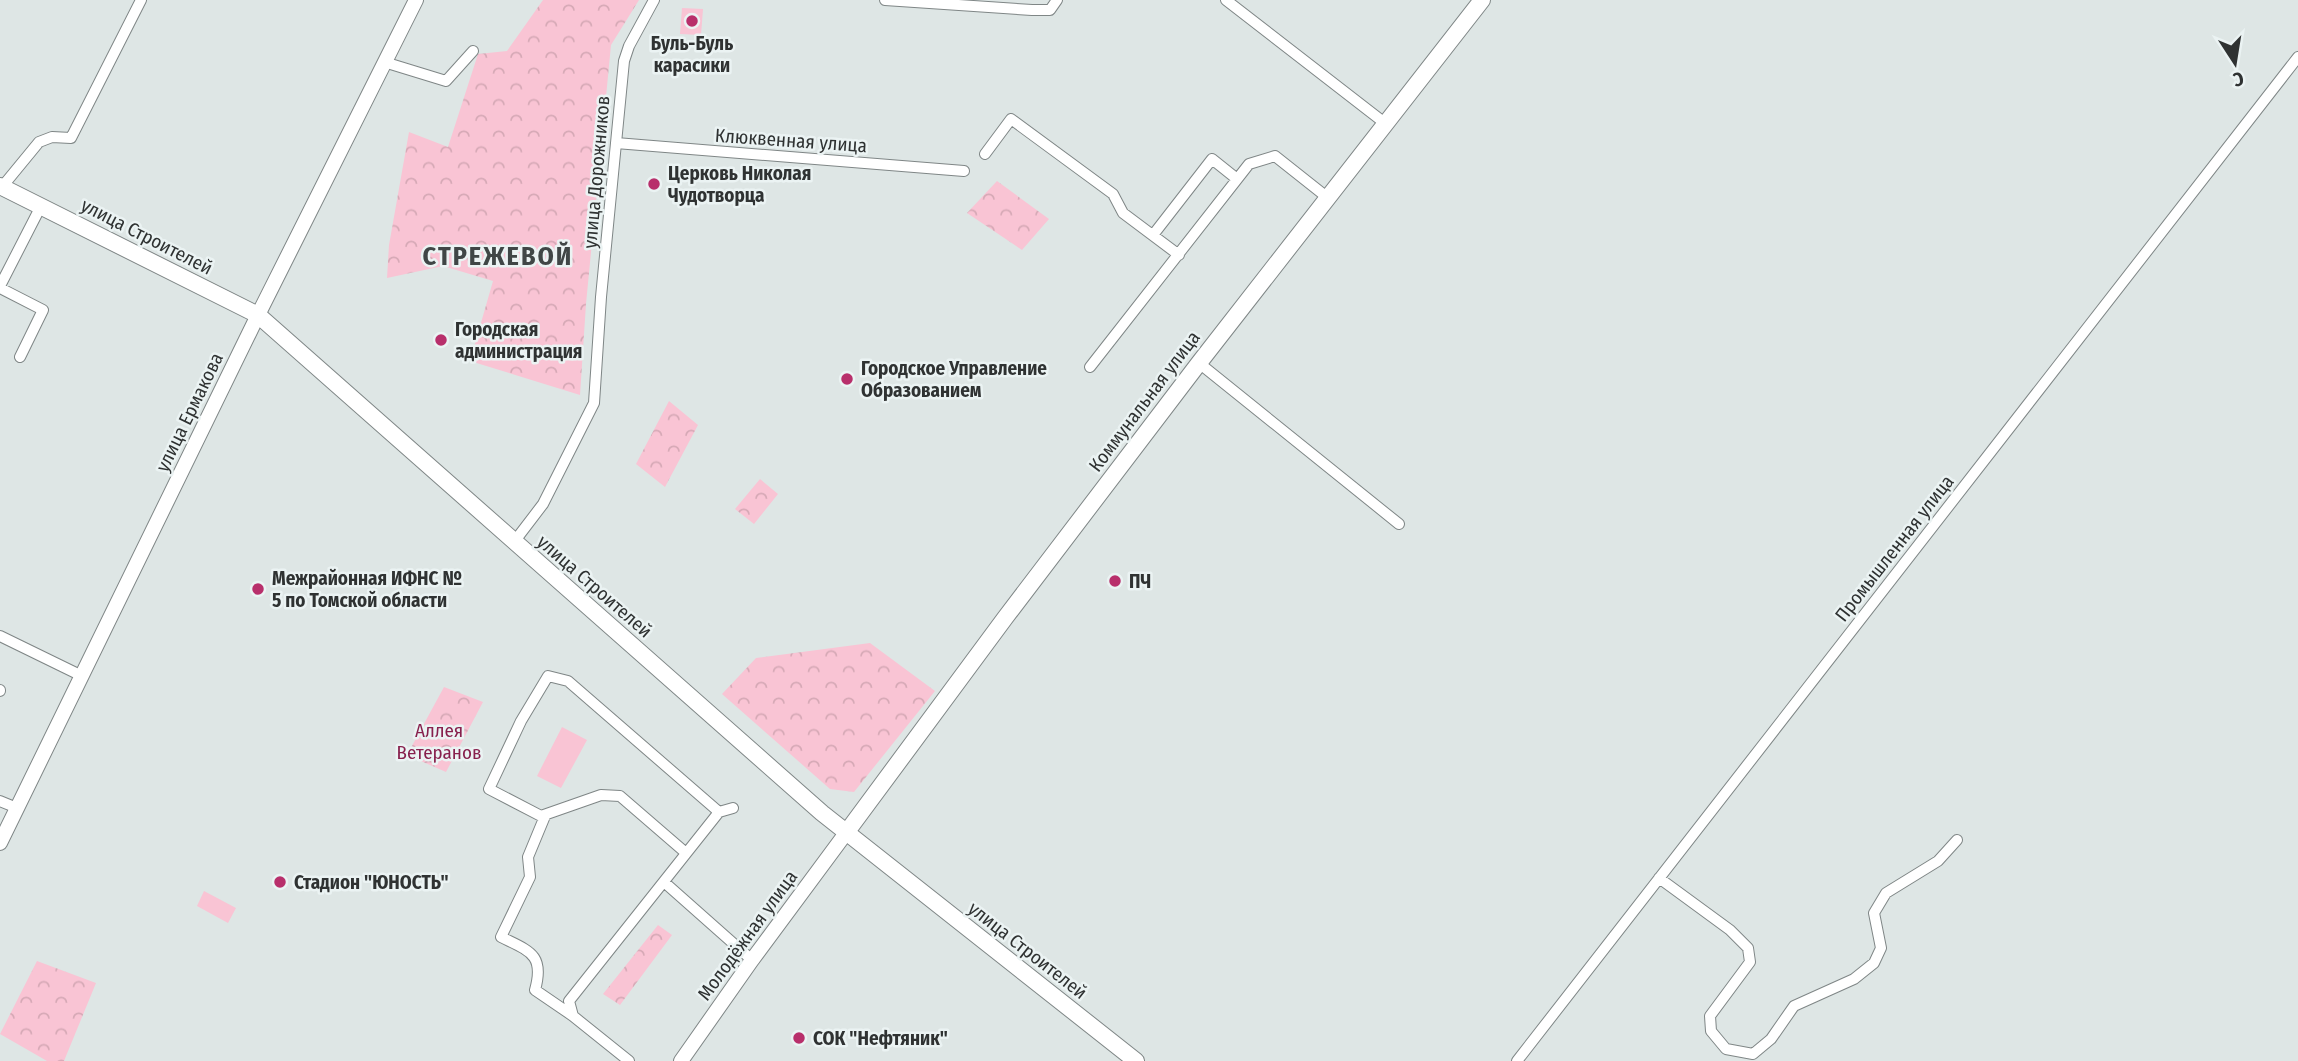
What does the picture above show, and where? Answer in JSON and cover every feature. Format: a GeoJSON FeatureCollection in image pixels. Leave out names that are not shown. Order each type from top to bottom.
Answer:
{"type":"FeatureCollection","features":[{"type":"Feature","properties":{"kind":"main road","name":"Коммунальная улица"},"geometry":{"type":"LineString","coordinates":[[846,833],[1199,363],[1482,0]]}},
{"type":"Feature","properties":{"kind":"main road","name":"улица Строителей"},"geometry":{"type":"LineString","coordinates":[[1,186],[258,315],[846,833],[1136,1061]]}},
{"type":"Feature","properties":{"kind":"street"},"geometry":{"type":"LineString","coordinates":[[1,186],[39,142],[52,137],[71,138],[141,0]]}},
{"type":"Feature","properties":{"kind":"street","name":"улица Ермакова"},"geometry":{"type":"LineString","coordinates":[[0,843],[80,675],[416,0]]}},
{"type":"Feature","properties":{"kind":"street","name":"улица Дорожников"},"geometry":{"type":"LineString","coordinates":[[514,542],[543,503],[594,403],[601,297],[624,61],[629,46],[654,0]]}},
{"type":"Feature","properties":{"kind":"street"},"geometry":{"type":"LineString","coordinates":[[885,0],[1032,10],[1050,10],[1057,0]]}},
{"type":"Feature","properties":{"kind":"street"},"geometry":{"type":"LineString","coordinates":[[1226,0],[1386,124]]}},
{"type":"Feature","properties":{"kind":"street"},"geometry":{"type":"LineString","coordinates":[[384,62],[446,81],[473,51]]}},
{"type":"Feature","properties":{"kind":"street","name":"Промышленная улица"},"geometry":{"type":"LineString","coordinates":[[1517,1061],[2298,57]]}},
{"type":"Feature","properties":{"kind":"street"},"geometry":{"type":"LineString","coordinates":[[985,154],[1011,120],[1113,194],[1123,214],[1179,255]]}},
{"type":"Feature","properties":{"kind":"street","name":"Клюквенная улица"},"geometry":{"type":"LineString","coordinates":[[616,144],[964,171]]}},
{"type":"Feature","properties":{"kind":"street"},"geometry":{"type":"LineString","coordinates":[[1090,367],[1249,164],[1275,156],[1328,198]]}},
{"type":"Feature","properties":{"kind":"street"},"geometry":{"type":"LineString","coordinates":[[1153,235],[1212,159],[1237,179]]}},
{"type":"Feature","properties":{"kind":"street"},"geometry":{"type":"LineString","coordinates":[[20,357],[43,310],[0,287],[41,206]]}},
{"type":"Feature","properties":{"kind":"street"},"geometry":{"type":"LineString","coordinates":[[1199,363],[1399,524]]}},
{"type":"Feature","properties":{"kind":"street"},"geometry":{"type":"LineString","coordinates":[[0,636],[80,675]]}},
{"type":"Feature","properties":{"kind":"street"},"geometry":{"type":"LineString","coordinates":[[686,853],[620,796],[601,795],[541,816],[489,789],[522,721],[548,676],[568,681],[719,812]]}},
{"type":"Feature","properties":{"kind":"street"},"geometry":{"type":"LineString","coordinates":[[0,801],[17,808]]}},
{"type":"Feature","properties":{"kind":"street"},"geometry":{"type":"LineString","coordinates":[[573,1016],[569,1002],[719,812],[733,808]]}},
{"type":"Feature","properties":{"kind":"street"},"geometry":{"type":"LineString","coordinates":[[545,816],[528,857],[530,877],[501,937],[534,953],[538,961],[535,990],[573,1016],[629,1061]]}},
{"type":"Feature","properties":{"kind":"street","name":"Молодёжная улица"},"geometry":{"type":"LineString","coordinates":[[681,1061],[846,833]]}},
{"type":"Feature","properties":{"kind":"street"},"geometry":{"type":"LineString","coordinates":[[1659,878],[1730,930],[1748,948],[1749,962],[1710,1016],[1711,1031],[1726,1049],[1753,1054],[1771,1039],[1794,1006],[1854,979],[1874,963],[1881,948],[1874,913],[1880,900],[1885,893],[1938,861],[1957,840]]}},
{"type":"Feature","properties":{"kind":"street"},"geometry":{"type":"LineString","coordinates":[[664,882],[752,960]]}},
{"type":"Feature","properties":{"kind":"green space"},"geometry":{"type":"Polygon","coordinates":[[[543,0],[639,0],[611,45],[580,395],[470,361],[493,281],[443,266],[387,278],[389,245],[409,132],[448,147],[478,54],[507,51],[543,0]]]}},
{"type":"Feature","properties":{"kind":"green space","name":"Буль-Буль карасики"},"geometry":{"type":"Polygon","coordinates":[[[682,8],[703,9],[701,35],[680,34],[682,8]]]}},
{"type":"Feature","properties":{"kind":"green space"},"geometry":{"type":"Polygon","coordinates":[[[997,181],[1049,219],[1022,250],[967,213],[997,181]]]}},
{"type":"Feature","properties":{"kind":"green space"},"geometry":{"type":"Polygon","coordinates":[[[669,401],[698,425],[665,487],[636,464],[669,401]]]}},
{"type":"Feature","properties":{"kind":"green space"},"geometry":{"type":"Polygon","coordinates":[[[760,479],[778,494],[754,524],[735,509],[760,479]]]}},
{"type":"Feature","properties":{"kind":"green space"},"geometry":{"type":"Polygon","coordinates":[[[870,643],[935,691],[854,792],[830,789],[722,694],[756,658],[870,643]]]}},
{"type":"Feature","properties":{"kind":"green space","name":"Аллея Ветеранов"},"geometry":{"type":"Polygon","coordinates":[[[444,687],[483,702],[446,772],[407,755],[444,687]]]}},
{"type":"Feature","properties":{"kind":"green space"},"geometry":{"type":"Polygon","coordinates":[[[562,727],[587,740],[561,788],[537,776],[562,727]]]}},
{"type":"Feature","properties":{"kind":"green space"},"geometry":{"type":"Polygon","coordinates":[[[204,891],[236,908],[228,923],[197,906],[204,891]]]}},
{"type":"Feature","properties":{"kind":"green space"},"geometry":{"type":"Polygon","coordinates":[[[658,925],[672,935],[620,1005],[603,994],[658,925]]]}},
{"type":"Feature","properties":{"kind":"green space"},"geometry":{"type":"Polygon","coordinates":[[[37,961],[96,983],[64,1061],[47,1061],[0,1034],[37,961]]]}},
{"type":"Feature","properties":{"kind":"place","name":"Буль-Буль карасики"},"geometry":{"type":"Point","coordinates":[692,21]}},
{"type":"Feature","properties":{"kind":"place","name":"Церковь Николая Чудотворца"},"geometry":{"type":"Point","coordinates":[654,184]}},
{"type":"Feature","properties":{"kind":"place","name":"Городская администрация"},"geometry":{"type":"Point","coordinates":[441,340]}},
{"type":"Feature","properties":{"kind":"place","name":"Городское Управление Образованием"},"geometry":{"type":"Point","coordinates":[847,379]}},
{"type":"Feature","properties":{"kind":"place","name":"ПЧ"},"geometry":{"type":"Point","coordinates":[1115,581]}},
{"type":"Feature","properties":{"kind":"place","name":"Межрайонная ИФНС № 5 по Томской области"},"geometry":{"type":"Point","coordinates":[258,589]}},
{"type":"Feature","properties":{"kind":"place","name":"Стадион \"ЮНОСТЬ\""},"geometry":{"type":"Point","coordinates":[280,882]}},
{"type":"Feature","properties":{"kind":"place","name":"СОК \"Нефтяник\""},"geometry":{"type":"Point","coordinates":[799,1038]}},
{"type":"Feature","properties":{"kind":"district","name":"СТРЕЖЕВОЙ"},"geometry":{"type":"Point","coordinates":[498,256]}}]}
